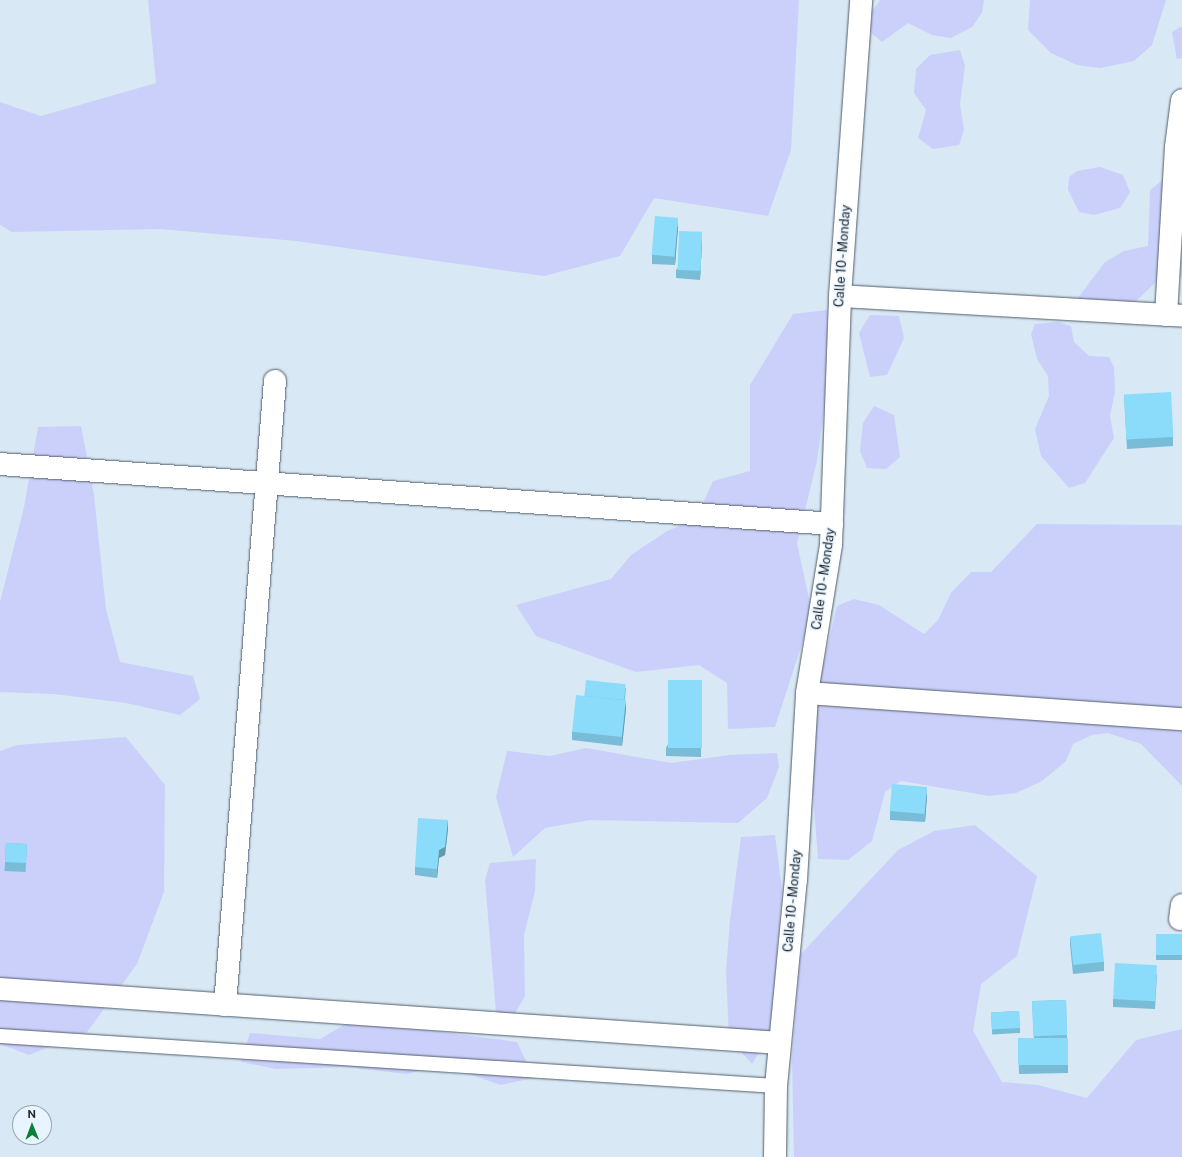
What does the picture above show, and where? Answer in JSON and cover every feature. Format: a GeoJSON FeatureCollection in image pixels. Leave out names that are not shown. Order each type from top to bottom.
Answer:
{"type":"FeatureCollection","features":[{"type":"Feature","properties":{"kind":"street","name":"Calle 10 - Monday"},"geometry":{"type":"LineString","coordinates":[[775,1157],[776,1086],[807,693],[832,524],[840,296],[861,0]]}},
{"type":"Feature","properties":{"kind":"street"},"geometry":{"type":"LineString","coordinates":[[840,296],[1174,316],[1176,147],[1182,100]]}},
{"type":"Feature","properties":{"kind":"street"},"geometry":{"type":"LineString","coordinates":[[225,1005],[275,381]]}},
{"type":"Feature","properties":{"kind":"street"},"geometry":{"type":"LineString","coordinates":[[0,464],[832,524]]}},
{"type":"Feature","properties":{"kind":"street"},"geometry":{"type":"LineString","coordinates":[[807,693],[1182,719]]}},
{"type":"Feature","properties":{"kind":"street"},"geometry":{"type":"LineString","coordinates":[[0,989],[780,1043]]}},
{"type":"Feature","properties":{"kind":"lane"},"geometry":{"type":"LineString","coordinates":[[0,1036],[776,1086]]}},
{"type":"Feature","properties":{"kind":"shaded area"},"geometry":{"type":"Polygon","coordinates":[[[148,0],[799,0],[791,150],[768,216],[654,198],[620,256],[544,276],[296,241],[160,229],[12,232],[0,225],[0,102],[41,116],[156,83],[148,0]]]}},
{"type":"Feature","properties":{"kind":"shaded area"},"geometry":{"type":"Polygon","coordinates":[[[880,0],[984,0],[982,13],[972,27],[951,38],[932,35],[908,23],[882,42],[868,30],[871,13],[880,0]]]}},
{"type":"Feature","properties":{"kind":"shaded area"},"geometry":{"type":"Polygon","coordinates":[[[1030,0],[1166,0],[1152,45],[1134,61],[1100,68],[1077,65],[1051,53],[1028,30],[1030,0]]]}},
{"type":"Feature","properties":{"kind":"shaded area"},"geometry":{"type":"Polygon","coordinates":[[[1182,26],[1182,58],[1177,59],[1172,32],[1182,26]]]}},
{"type":"Feature","properties":{"kind":"shaded area"},"geometry":{"type":"Polygon","coordinates":[[[960,50],[965,66],[960,104],[964,130],[959,145],[933,149],[918,138],[926,110],[914,93],[916,69],[930,55],[960,50]]]}},
{"type":"Feature","properties":{"kind":"shaded area"},"geometry":{"type":"Polygon","coordinates":[[[1182,165],[1182,277],[1156,282],[1131,306],[1075,302],[1105,262],[1124,251],[1148,246],[1150,190],[1182,165]]]}},
{"type":"Feature","properties":{"kind":"shaded area"},"geometry":{"type":"Polygon","coordinates":[[[1100,167],[1123,175],[1130,192],[1120,208],[1094,215],[1079,212],[1068,190],[1069,177],[1077,171],[1100,167]]]}},
{"type":"Feature","properties":{"kind":"shaded area"},"geometry":{"type":"Polygon","coordinates":[[[827,310],[829,373],[817,461],[797,543],[812,613],[775,727],[728,729],[727,683],[699,665],[636,672],[536,636],[516,605],[611,579],[631,555],[667,531],[696,519],[713,481],[750,471],[750,385],[793,314],[827,310]]]}},
{"type":"Feature","properties":{"kind":"shaded area"},"geometry":{"type":"Polygon","coordinates":[[[870,315],[899,316],[904,338],[887,375],[870,377],[859,333],[870,315]]]}},
{"type":"Feature","properties":{"kind":"shaded area"},"geometry":{"type":"Polygon","coordinates":[[[1058,322],[1071,326],[1074,342],[1089,356],[1109,357],[1114,367],[1115,392],[1110,416],[1114,438],[1085,483],[1069,488],[1041,456],[1035,429],[1049,396],[1048,376],[1037,359],[1031,334],[1035,324],[1058,322]]]}},
{"type":"Feature","properties":{"kind":"shaded area"},"geometry":{"type":"Polygon","coordinates":[[[874,406],[894,415],[900,457],[886,469],[867,468],[860,451],[863,423],[874,406]]]}},
{"type":"Feature","properties":{"kind":"shaded area"},"geometry":{"type":"Polygon","coordinates":[[[81,426],[94,495],[106,609],[120,662],[193,676],[200,699],[180,715],[126,703],[54,694],[0,692],[0,602],[24,507],[38,427],[81,426]]]}},
{"type":"Feature","properties":{"kind":"shaded area"},"geometry":{"type":"Polygon","coordinates":[[[1037,524],[1182,525],[1182,786],[1141,744],[1108,733],[1092,735],[1073,744],[1066,761],[1042,781],[1016,793],[989,796],[901,781],[885,792],[872,841],[848,860],[818,859],[808,728],[837,606],[854,599],[879,605],[924,634],[938,620],[951,593],[971,572],[991,572],[1037,524]]]}},
{"type":"Feature","properties":{"kind":"shaded area"},"geometry":{"type":"Polygon","coordinates":[[[126,737],[165,785],[164,892],[137,964],[87,1032],[29,1055],[0,1044],[0,751],[17,745],[126,737]]]}},
{"type":"Feature","properties":{"kind":"shaded area"},"geometry":{"type":"Polygon","coordinates":[[[586,748],[671,763],[729,755],[777,753],[779,767],[767,798],[738,823],[590,820],[545,828],[513,857],[496,797],[507,751],[550,756],[586,748]]]}},
{"type":"Feature","properties":{"kind":"shaded area"},"geometry":{"type":"Polygon","coordinates":[[[975,825],[1037,876],[1017,956],[981,984],[973,1031],[1002,1082],[1038,1085],[1087,1098],[1136,1040],[1182,1029],[1182,1157],[794,1157],[792,1059],[800,955],[898,850],[934,831],[975,825]]]}},
{"type":"Feature","properties":{"kind":"shaded area"},"geometry":{"type":"Polygon","coordinates":[[[775,835],[782,890],[771,1033],[752,1064],[729,1038],[726,971],[730,920],[741,837],[775,835]]]}},
{"type":"Feature","properties":{"kind":"shaded area"},"geometry":{"type":"Polygon","coordinates":[[[536,859],[535,891],[524,935],[525,996],[509,1024],[496,1013],[485,880],[490,863],[536,859]]]}},
{"type":"Feature","properties":{"kind":"shaded area"},"geometry":{"type":"Polygon","coordinates":[[[352,1020],[517,1042],[534,1078],[501,1085],[442,1065],[407,1074],[347,1067],[276,1069],[241,1062],[250,1033],[320,1039],[352,1020]]]}},
{"type":"Feature","properties":{"kind":"building"},"geometry":{"type":"Polygon","coordinates":[[[655,216],[678,218],[675,257],[652,255],[655,216]]]}},
{"type":"Feature","properties":{"kind":"building"},"geometry":{"type":"Polygon","coordinates":[[[679,231],[702,232],[701,271],[678,270],[679,231]]]}},
{"type":"Feature","properties":{"kind":"building"},"geometry":{"type":"Polygon","coordinates":[[[1171,392],[1173,437],[1126,439],[1124,394],[1171,392]]]}},
{"type":"Feature","properties":{"kind":"building"},"geometry":{"type":"Polygon","coordinates":[[[586,680],[626,684],[624,700],[584,696],[586,680]]]}},
{"type":"Feature","properties":{"kind":"building"},"geometry":{"type":"Polygon","coordinates":[[[668,680],[702,680],[702,748],[668,748],[668,680]]]}},
{"type":"Feature","properties":{"kind":"building"},"geometry":{"type":"Polygon","coordinates":[[[576,695],[626,700],[622,737],[572,732],[576,695]]]}},
{"type":"Feature","properties":{"kind":"building"},"geometry":{"type":"Polygon","coordinates":[[[892,784],[927,787],[925,814],[890,811],[892,784]]]}},
{"type":"Feature","properties":{"kind":"building"},"geometry":{"type":"Polygon","coordinates":[[[418,818],[448,820],[445,847],[439,850],[437,869],[415,867],[418,818]]]}},
{"type":"Feature","properties":{"kind":"building"},"geometry":{"type":"Polygon","coordinates":[[[6,843],[27,844],[26,863],[5,862],[6,843]]]}},
{"type":"Feature","properties":{"kind":"building"},"geometry":{"type":"Polygon","coordinates":[[[1101,933],[1104,962],[1073,965],[1070,936],[1101,933]]]}},
{"type":"Feature","properties":{"kind":"building"},"geometry":{"type":"Polygon","coordinates":[[[1156,934],[1182,934],[1182,955],[1156,955],[1156,934]]]}},
{"type":"Feature","properties":{"kind":"building"},"geometry":{"type":"Polygon","coordinates":[[[1115,963],[1157,965],[1155,1001],[1113,999],[1115,963]]]}},
{"type":"Feature","properties":{"kind":"building"},"geometry":{"type":"Polygon","coordinates":[[[1066,1000],[1067,1035],[1033,1036],[1032,1001],[1066,1000]]]}},
{"type":"Feature","properties":{"kind":"building"},"geometry":{"type":"Polygon","coordinates":[[[1019,1011],[1020,1028],[992,1029],[991,1012],[1019,1011]]]}},
{"type":"Feature","properties":{"kind":"building"},"geometry":{"type":"Polygon","coordinates":[[[1018,1038],[1068,1038],[1068,1065],[1018,1065],[1018,1038]]]}}]}
